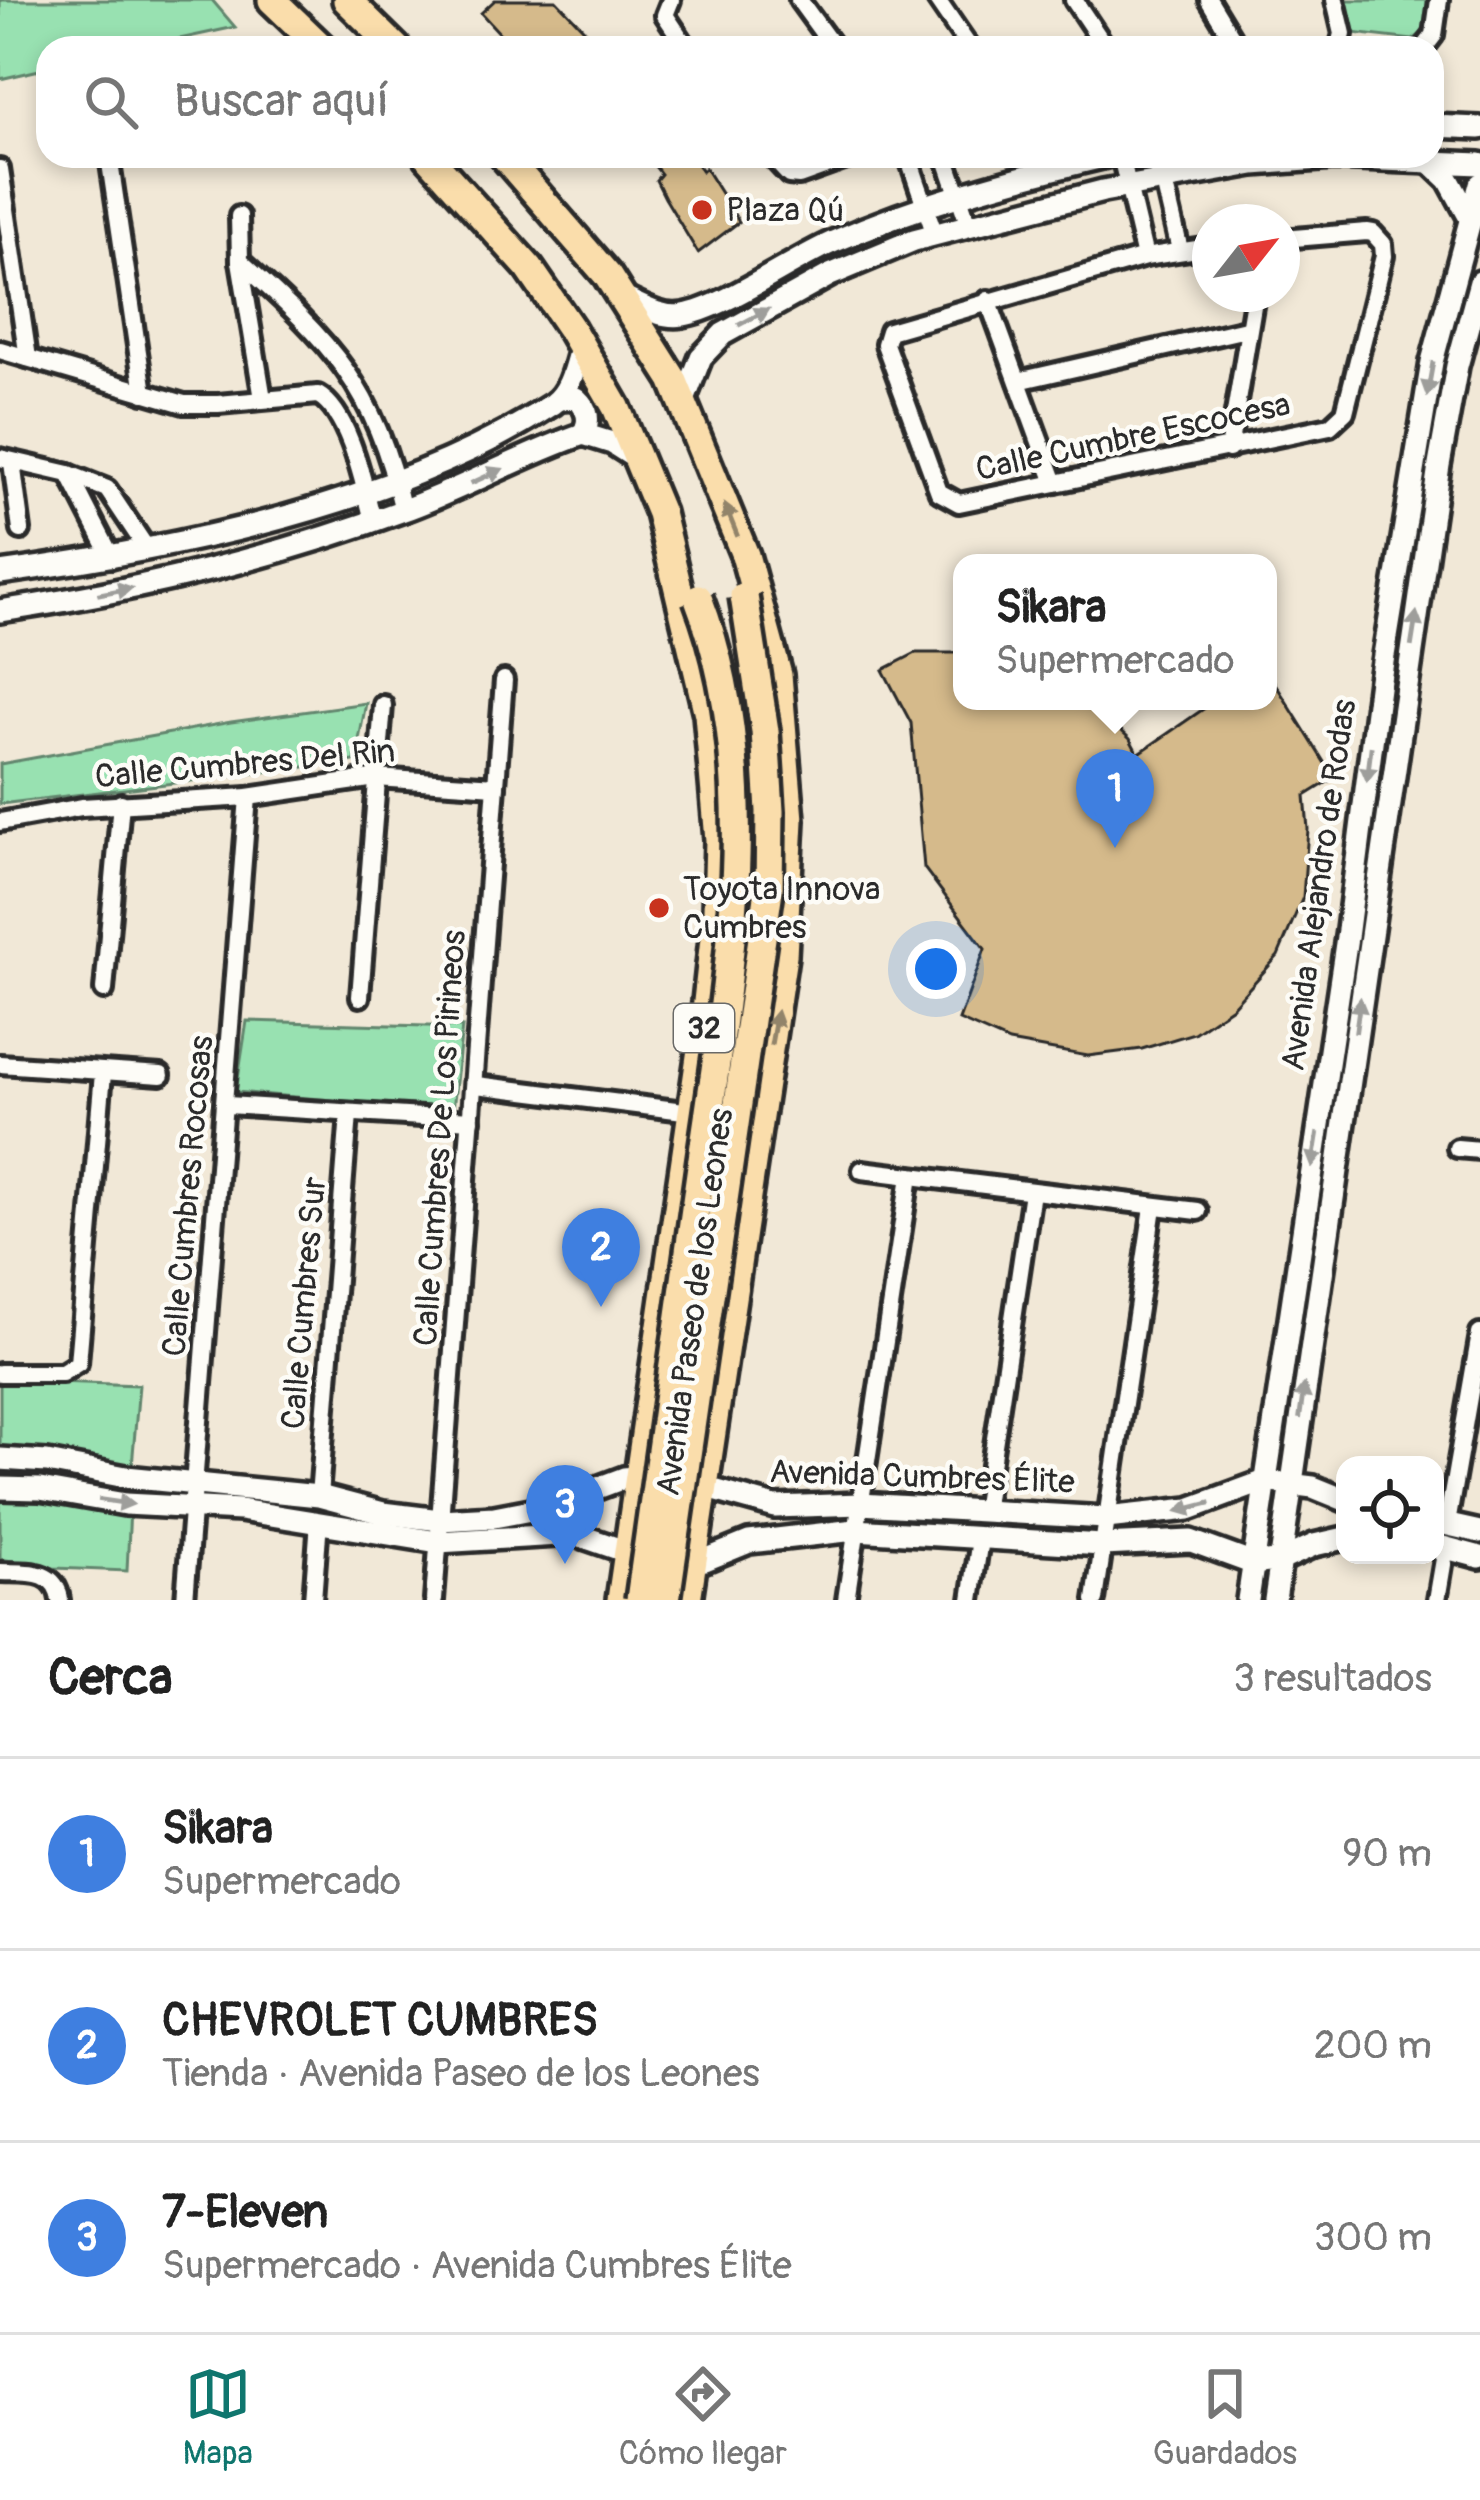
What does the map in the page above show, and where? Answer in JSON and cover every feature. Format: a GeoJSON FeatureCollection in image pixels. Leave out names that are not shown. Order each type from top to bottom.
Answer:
{"type":"FeatureCollection","features":[{"type":"Feature","properties":{"kind":"main road"},"geometry":{"type":"LineString","coordinates":[[272,0],[310,36]]}},
{"type":"Feature","properties":{"kind":"main road"},"geometry":{"type":"LineString","coordinates":[[347,0],[384,36]]}},
{"type":"Feature","properties":{"kind":"main road","name":"Avenida Paseo de los Leones"},"geometry":{"type":"LineString","coordinates":[[439,168],[530,268],[581,345],[640,461],[660,513],[708,714],[719,840],[717,911],[621,1600]]}},
{"type":"Feature","properties":{"kind":"main road","name":"Avenida Paseo de los Leones"},"geometry":{"type":"LineString","coordinates":[[514,168],[622,297],[683,403],[746,562],[778,675],[788,770],[790,872],[777,1012],[687,1600]]}},
{"type":"Feature","properties":{"kind":"main road"},"geometry":{"type":"LineString","coordinates":[[640,1600],[717,1065],[735,883],[729,735],[716,650],[660,513]]}},
{"type":"Feature","properties":{"kind":"main road"},"geometry":{"type":"LineString","coordinates":[[666,1600],[769,890],[765,731],[744,596],[746,562]]}},
{"type":"Feature","properties":{"kind":"main road"},"geometry":{"type":"LineString","coordinates":[[648,1405],[657,1426],[667,1432],[698,1436],[714,1427]]}},
{"type":"Feature","properties":{"kind":"street"},"geometry":{"type":"LineString","coordinates":[[671,0],[665,15],[678,36]]}},
{"type":"Feature","properties":{"kind":"street"},"geometry":{"type":"LineString","coordinates":[[800,0],[826,36]]}},
{"type":"Feature","properties":{"kind":"street"},"geometry":{"type":"LineString","coordinates":[[937,0],[962,36]]}},
{"type":"Feature","properties":{"kind":"street"},"geometry":{"type":"LineString","coordinates":[[1074,0],[1098,36]]}},
{"type":"Feature","properties":{"kind":"street"},"geometry":{"type":"LineString","coordinates":[[1209,0],[1231,36]]}},
{"type":"Feature","properties":{"kind":"street"},"geometry":{"type":"LineString","coordinates":[[1335,0],[1340,36]]}},
{"type":"Feature","properties":{"kind":"street"},"geometry":{"type":"LineString","coordinates":[[1433,36],[1439,0]]}},
{"type":"Feature","properties":{"kind":"street"},"geometry":{"type":"LineString","coordinates":[[1444,126],[1480,108]]}},
{"type":"Feature","properties":{"kind":"street"},"geometry":{"type":"LineString","coordinates":[[1444,127],[1480,128]]}},
{"type":"Feature","properties":{"kind":"street"},"geometry":{"type":"LineString","coordinates":[[1444,162],[1480,164]]}},
{"type":"Feature","properties":{"kind":"street"},"geometry":{"type":"LineString","coordinates":[[111,168],[144,394]]}},
{"type":"Feature","properties":{"kind":"street"},"geometry":{"type":"LineString","coordinates":[[782,168],[799,176],[821,168]]}},
{"type":"Feature","properties":{"kind":"street"},"geometry":{"type":"LineString","coordinates":[[912,168],[935,235]]}},
{"type":"Feature","properties":{"kind":"street"},"geometry":{"type":"LineString","coordinates":[[949,168],[969,226]]}},
{"type":"Feature","properties":{"kind":"street"},"geometry":{"type":"LineString","coordinates":[[622,297],[660,314],[681,316],[710,306],[804,255],[925,204],[1060,168]]}},
{"type":"Feature","properties":{"kind":"street"},"geometry":{"type":"LineString","coordinates":[[1124,168],[1145,257]]}},
{"type":"Feature","properties":{"kind":"street"},"geometry":{"type":"LineString","coordinates":[[683,403],[701,357],[723,334],[830,275],[935,235],[1128,186],[1159,168]]}},
{"type":"Feature","properties":{"kind":"street"},"geometry":{"type":"LineString","coordinates":[[1161,168],[1180,250]]}},
{"type":"Feature","properties":{"kind":"street"},"geometry":{"type":"LineString","coordinates":[[1437,168],[1450,180],[1471,220]]}},
{"type":"Feature","properties":{"kind":"street"},"geometry":{"type":"LineString","coordinates":[[0,169],[28,358]]}},
{"type":"Feature","properties":{"kind":"street","name":"Avenida Alejandro de Rodas"},"geometry":{"type":"LineString","coordinates":[[1248,1600],[1416,459],[1432,362],[1480,184]]}},
{"type":"Feature","properties":{"kind":"street"},"geometry":{"type":"LineString","coordinates":[[239,216],[240,261],[262,399]]}},
{"type":"Feature","properties":{"kind":"street","name":"Calle Cumbre Escocesa"},"geometry":{"type":"LineString","coordinates":[[1192,249],[1145,257],[889,331],[885,344],[939,492],[959,503],[1330,426],[1345,412],[1384,256],[1379,237],[1367,232],[1300,238]]}},
{"type":"Feature","properties":{"kind":"street"},"geometry":{"type":"LineString","coordinates":[[240,261],[301,317],[355,379],[383,438],[403,511]]}},
{"type":"Feature","properties":{"kind":"street","name":"Avenida Alejandro de Rodas"},"geometry":{"type":"LineString","coordinates":[[1275,1600],[1439,466],[1457,366],[1480,282]]}},
{"type":"Feature","properties":{"kind":"street"},"geometry":{"type":"LineString","coordinates":[[988,300],[1055,483]]}},
{"type":"Feature","properties":{"kind":"street"},"geometry":{"type":"LineString","coordinates":[[1229,449],[1251,312]]}},
{"type":"Feature","properties":{"kind":"street"},"geometry":{"type":"LineString","coordinates":[[1018,380],[1246,329]]}},
{"type":"Feature","properties":{"kind":"street"},"geometry":{"type":"LineString","coordinates":[[561,399],[581,345]]}},
{"type":"Feature","properties":{"kind":"street"},"geometry":{"type":"LineString","coordinates":[[0,350],[144,394],[201,405],[307,394],[328,401],[351,448],[373,521]]}},
{"type":"Feature","properties":{"kind":"street"},"geometry":{"type":"LineString","coordinates":[[328,401],[355,379]]}},
{"type":"Feature","properties":{"kind":"street"},"geometry":{"type":"LineString","coordinates":[[0,573],[112,558],[365,492],[466,451],[561,399],[576,398],[586,410],[588,424],[583,434],[403,511],[159,582],[0,611]]}},
{"type":"Feature","properties":{"kind":"street"},"geometry":{"type":"LineString","coordinates":[[583,434],[612,443],[640,461]]}},
{"type":"Feature","properties":{"kind":"street"},"geometry":{"type":"LineString","coordinates":[[351,448],[383,438]]}},
{"type":"Feature","properties":{"kind":"street"},"geometry":{"type":"LineString","coordinates":[[21,530],[6,460],[69,474],[107,489],[147,550]]}},
{"type":"Feature","properties":{"kind":"street"},"geometry":{"type":"LineString","coordinates":[[69,474],[112,558]]}},
{"type":"Feature","properties":{"kind":"street"},"geometry":{"type":"LineString","coordinates":[[47,566],[50,604]]}},
{"type":"Feature","properties":{"kind":"street","name":"Calle Cumbres De Los Pirineos"},"geometry":{"type":"LineString","coordinates":[[434,1600],[504,680]]}},
{"type":"Feature","properties":{"kind":"street"},"geometry":{"type":"LineString","coordinates":[[360,998],[382,705]]}},
{"type":"Feature","properties":{"kind":"street","name":"Calle Cumbres Del Rin"},"geometry":{"type":"LineString","coordinates":[[0,822],[121,803],[248,797],[376,778],[496,786]]}},
{"type":"Feature","properties":{"kind":"street","name":"Calle Cumbres Rocosas"},"geometry":{"type":"LineString","coordinates":[[185,1600],[248,797]]}},
{"type":"Feature","properties":{"kind":"street"},"geometry":{"type":"LineString","coordinates":[[104,990],[121,803]]}},
{"type":"Feature","properties":{"kind":"street"},"geometry":{"type":"LineString","coordinates":[[0,1064],[161,1076]]}},
{"type":"Feature","properties":{"kind":"street"},"geometry":{"type":"LineString","coordinates":[[0,1373],[62,1373],[78,1363],[103,1073]]}},
{"type":"Feature","properties":{"kind":"street"},"geometry":{"type":"LineString","coordinates":[[476,1085],[692,1112]]}},
{"type":"Feature","properties":{"kind":"street"},"geometry":{"type":"LineString","coordinates":[[227,1105],[471,1120]]}},
{"type":"Feature","properties":{"kind":"street","name":"Calle Cumbres Sur"},"geometry":{"type":"LineString","coordinates":[[319,1496],[349,1114]]}},
{"type":"Feature","properties":{"kind":"street"},"geometry":{"type":"LineString","coordinates":[[1457,1148],[1480,1150]]}},
{"type":"Feature","properties":{"kind":"street"},"geometry":{"type":"LineString","coordinates":[[862,1170],[1198,1211]]}},
{"type":"Feature","properties":{"kind":"street"},"geometry":{"type":"LineString","coordinates":[[846,1600],[910,1176]]}},
{"type":"Feature","properties":{"kind":"street"},"geometry":{"type":"LineString","coordinates":[[984,1512],[1032,1192]]}},
{"type":"Feature","properties":{"kind":"street"},"geometry":{"type":"LineString","coordinates":[[1095,1600],[1153,1207]]}},
{"type":"Feature","properties":{"kind":"street"},"geometry":{"type":"LineString","coordinates":[[1444,1519],[1480,1334]]}},
{"type":"Feature","properties":{"kind":"street","name":"Avenida Cumbres Élite"},"geometry":{"type":"LineString","coordinates":[[0,1460],[47,1462],[126,1478],[319,1496],[439,1531],[548,1507],[639,1474],[775,1507],[860,1504],[1106,1518],[1189,1509],[1265,1481],[1290,1482],[1336,1497]]}},
{"type":"Feature","properties":{"kind":"street","name":"Avenida Cumbres Élite"},"geometry":{"type":"LineString","coordinates":[[0,1488],[40,1489],[125,1504],[439,1531],[575,1534],[628,1553],[694,1563],[749,1542],[855,1530],[1102,1545],[1191,1541],[1253,1564],[1281,1560],[1336,1540]]}},
{"type":"Feature","properties":{"kind":"street"},"geometry":{"type":"LineString","coordinates":[[313,1600],[319,1521]]}},
{"type":"Feature","properties":{"kind":"street"},"geometry":{"type":"LineString","coordinates":[[1444,1534],[1480,1532]]}},
{"type":"Feature","properties":{"kind":"street"},"geometry":{"type":"LineString","coordinates":[[1444,1536],[1480,1556]]}},
{"type":"Feature","properties":{"kind":"street"},"geometry":{"type":"LineString","coordinates":[[971,1600],[980,1539]]}},
{"type":"Feature","properties":{"kind":"street"},"geometry":{"type":"LineString","coordinates":[[1437,1600],[1439,1564]]}},
{"type":"Feature","properties":{"kind":"street"},"geometry":{"type":"LineString","coordinates":[[0,1572],[42,1574],[58,1592]]}},
{"type":"Feature","properties":{"kind":"green space"},"geometry":{"type":"Polygon","coordinates":[[[0,0],[212,0],[235,27],[193,36],[36,36],[36,71],[0,79],[0,0]]]}},
{"type":"Feature","properties":{"kind":"green space"},"geometry":{"type":"Polygon","coordinates":[[[1343,0],[1429,0],[1427,29],[1418,36],[1352,33],[1343,0]]]}},
{"type":"Feature","properties":{"kind":"green space"},"geometry":{"type":"Polygon","coordinates":[[[366,703],[355,761],[0,804],[0,764],[366,703]]]}},
{"type":"Feature","properties":{"kind":"green space"},"geometry":{"type":"Polygon","coordinates":[[[247,1021],[462,1027],[453,1110],[236,1092],[247,1021]]]}},
{"type":"Feature","properties":{"kind":"green space"},"geometry":{"type":"Polygon","coordinates":[[[0,1380],[139,1385],[132,1466],[0,1449],[0,1380]]]}},
{"type":"Feature","properties":{"kind":"green space"},"geometry":{"type":"Polygon","coordinates":[[[0,1493],[130,1508],[127,1571],[54,1568],[0,1559],[0,1493]]]}},
{"type":"Feature","properties":{"kind":"building"},"geometry":{"type":"Polygon","coordinates":[[[495,0],[556,0],[590,36],[502,36],[481,13],[495,0]]]}},
{"type":"Feature","properties":{"kind":"building","name":"Plaza Qú"},"geometry":{"type":"Polygon","coordinates":[[[656,168],[705,168],[739,222],[698,253],[656,180],[661,174],[656,168]]]}},
{"type":"Feature","properties":{"kind":"building"},"geometry":{"type":"Polygon","coordinates":[[[916,653],[953,653],[953,710],[1099,710],[1130,739],[1138,754],[1202,710],[1277,710],[1277,686],[1334,778],[1305,796],[1308,829],[1303,897],[1278,956],[1232,1007],[1194,1033],[1142,1049],[1088,1056],[1009,1042],[959,1020],[985,949],[924,868],[911,723],[883,670],[916,653]]]}},
{"type":"Feature","properties":{"kind":"place","name":"Plaza Qú"},"geometry":{"type":"Point","coordinates":[702,210]}},
{"type":"Feature","properties":{"kind":"place","name":"Sikara"},"geometry":{"type":"Point","coordinates":[1115,848]}},
{"type":"Feature","properties":{"kind":"place","name":"Toyota Innova Cumbres"},"geometry":{"type":"Point","coordinates":[659,908]}},
{"type":"Feature","properties":{"kind":"place","name":"CHEVROLET CUMBRES"},"geometry":{"type":"Point","coordinates":[601,1307]}},
{"type":"Feature","properties":{"kind":"place","name":"7-Eleven"},"geometry":{"type":"Point","coordinates":[565,1564]}}]}
